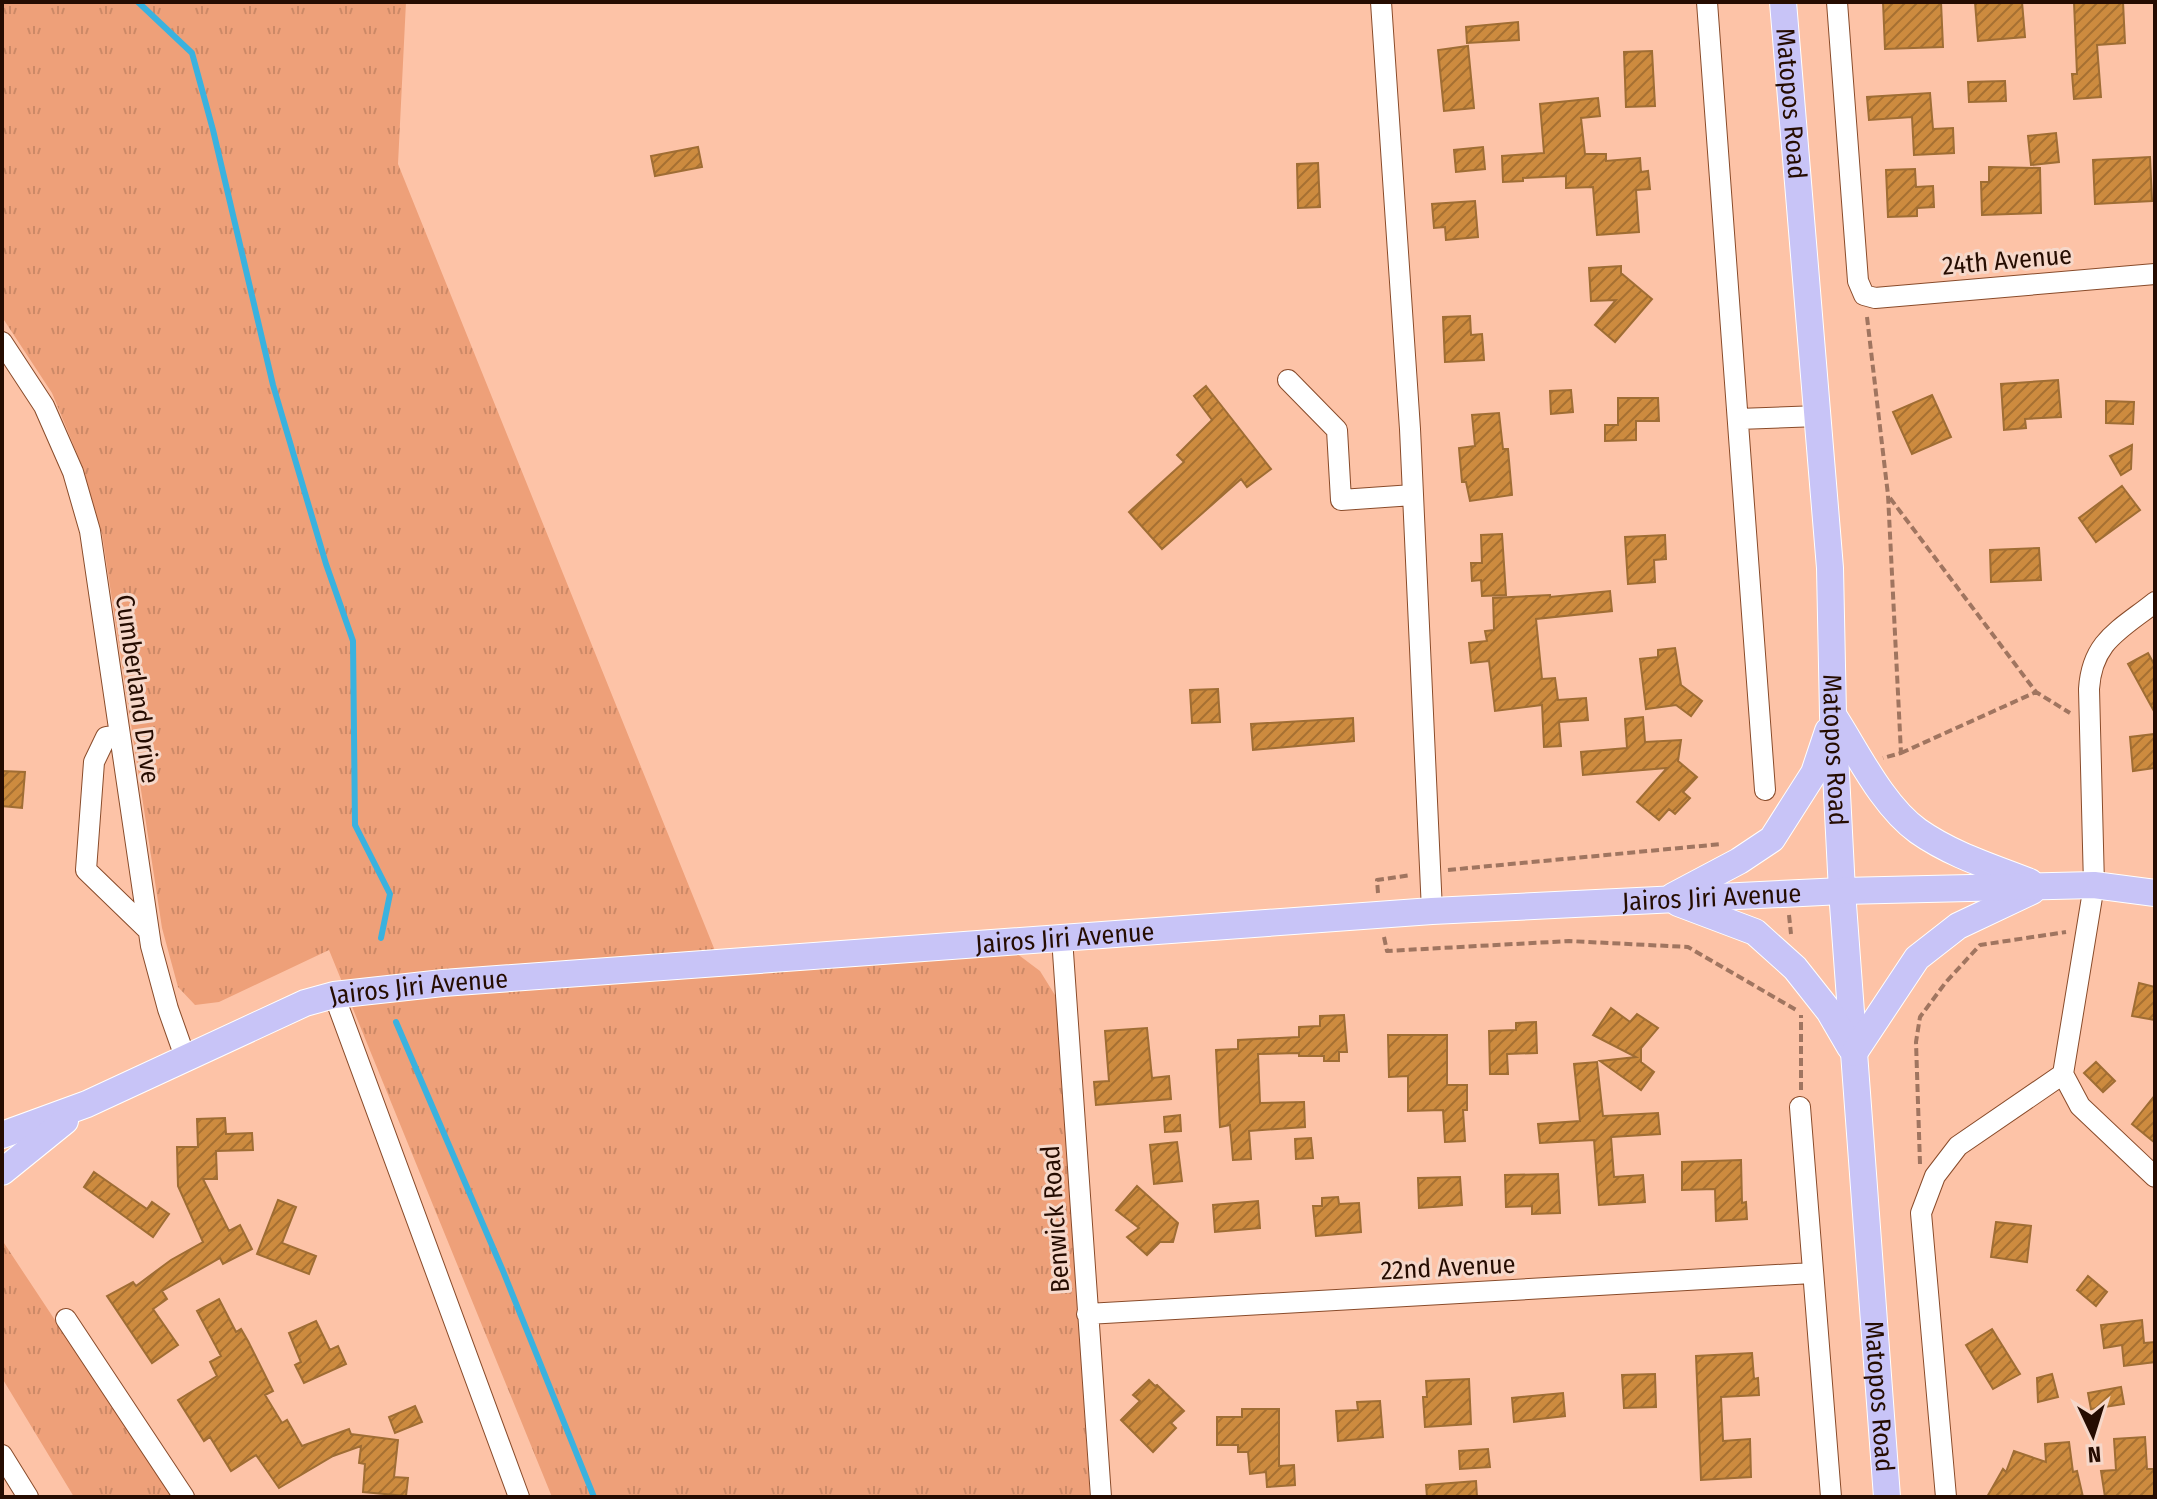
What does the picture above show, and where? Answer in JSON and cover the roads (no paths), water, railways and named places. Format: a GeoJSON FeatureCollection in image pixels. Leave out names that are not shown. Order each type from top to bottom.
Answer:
{"type":"FeatureCollection","features":[{"type":"Feature","properties":{"kind":"main road","name":"Matopos Road"},"geometry":{"type":"LineString","coordinates":[[1783,2],[1830,568],[1833,715],[1842,891],[1887,1497]]}},
{"type":"Feature","properties":{"kind":"main road"},"geometry":{"type":"LineString","coordinates":[[1833,715],[1898,813],[1916,830],[1959,855],[2042,887]]}},
{"type":"Feature","properties":{"kind":"main road"},"geometry":{"type":"LineString","coordinates":[[1667,899],[1739,861],[1772,839],[1814,773],[1833,715]]}},
{"type":"Feature","properties":{"kind":"main road","name":"Jairos Jiri Avenue"},"geometry":{"type":"LineString","coordinates":[[5,1133],[87,1104],[305,1003],[334,995],[443,983],[1432,911],[1842,891],[2094,885],[2155,893]]}},
{"type":"Feature","properties":{"kind":"main road"},"geometry":{"type":"LineString","coordinates":[[1667,899],[1755,932],[1795,968],[1829,1011],[1854,1053],[1917,958],[1958,926],[2042,887]]}},
{"type":"Feature","properties":{"kind":"main road"},"geometry":{"type":"LineString","coordinates":[[2,1172],[87,1104]]}},
{"type":"Feature","properties":{"kind":"street"},"geometry":{"type":"LineString","coordinates":[[1381,2],[1413,495],[1432,911]]}},
{"type":"Feature","properties":{"kind":"street"},"geometry":{"type":"LineString","coordinates":[[1707,2],[1765,790]]}},
{"type":"Feature","properties":{"kind":"street","name":"24th Avenue"},"geometry":{"type":"LineString","coordinates":[[1837,2],[1858,281],[1864,295],[1875,298],[2155,274]]}},
{"type":"Feature","properties":{"kind":"street","name":"Cumberland Drive"},"geometry":{"type":"LineString","coordinates":[[2,342],[44,406],[73,472],[90,531],[148,930],[168,1009],[185,1057]]}},
{"type":"Feature","properties":{"kind":"street"},"geometry":{"type":"LineString","coordinates":[[1288,380],[1337,430],[1341,500],[1413,495]]}},
{"type":"Feature","properties":{"kind":"street"},"geometry":{"type":"LineString","coordinates":[[1738,419],[1819,416]]}},
{"type":"Feature","properties":{"kind":"street"},"geometry":{"type":"LineString","coordinates":[[2155,602],[2108,639],[2096,653],[2090,677],[2094,885],[2063,1074],[2080,1106],[2155,1177]]}},
{"type":"Feature","properties":{"kind":"street"},"geometry":{"type":"LineString","coordinates":[[118,735],[106,737],[94,762],[86,870],[148,930]]}},
{"type":"Feature","properties":{"kind":"street","name":"Benwick Road"},"geometry":{"type":"LineString","coordinates":[[1062,938],[1101,1497]]}},
{"type":"Feature","properties":{"kind":"street"},"geometry":{"type":"LineString","coordinates":[[334,995],[519,1497]]}},
{"type":"Feature","properties":{"kind":"street"},"geometry":{"type":"LineString","coordinates":[[1946,1497],[1921,1213],[1935,1176],[1958,1146],[2063,1074]]}},
{"type":"Feature","properties":{"kind":"street"},"geometry":{"type":"LineString","coordinates":[[1800,1107],[1831,1497]]}},
{"type":"Feature","properties":{"kind":"street","name":"22nd Avenue"},"geometry":{"type":"LineString","coordinates":[[1087,1314],[1812,1273]]}},
{"type":"Feature","properties":{"kind":"street"},"geometry":{"type":"LineString","coordinates":[[66,1319],[184,1497]]}},
{"type":"Feature","properties":{"kind":"street"},"geometry":{"type":"LineString","coordinates":[[2,1455],[28,1497]]}},
{"type":"Feature","properties":{"kind":"waterway"},"geometry":{"type":"LineString","coordinates":[[138,2],[192,53],[273,385],[326,564],[353,641],[355,825],[390,894],[381,938]]}},
{"type":"Feature","properties":{"kind":"waterway"},"geometry":{"type":"LineString","coordinates":[[396,1022],[503,1271],[594,1497]]}}]}
